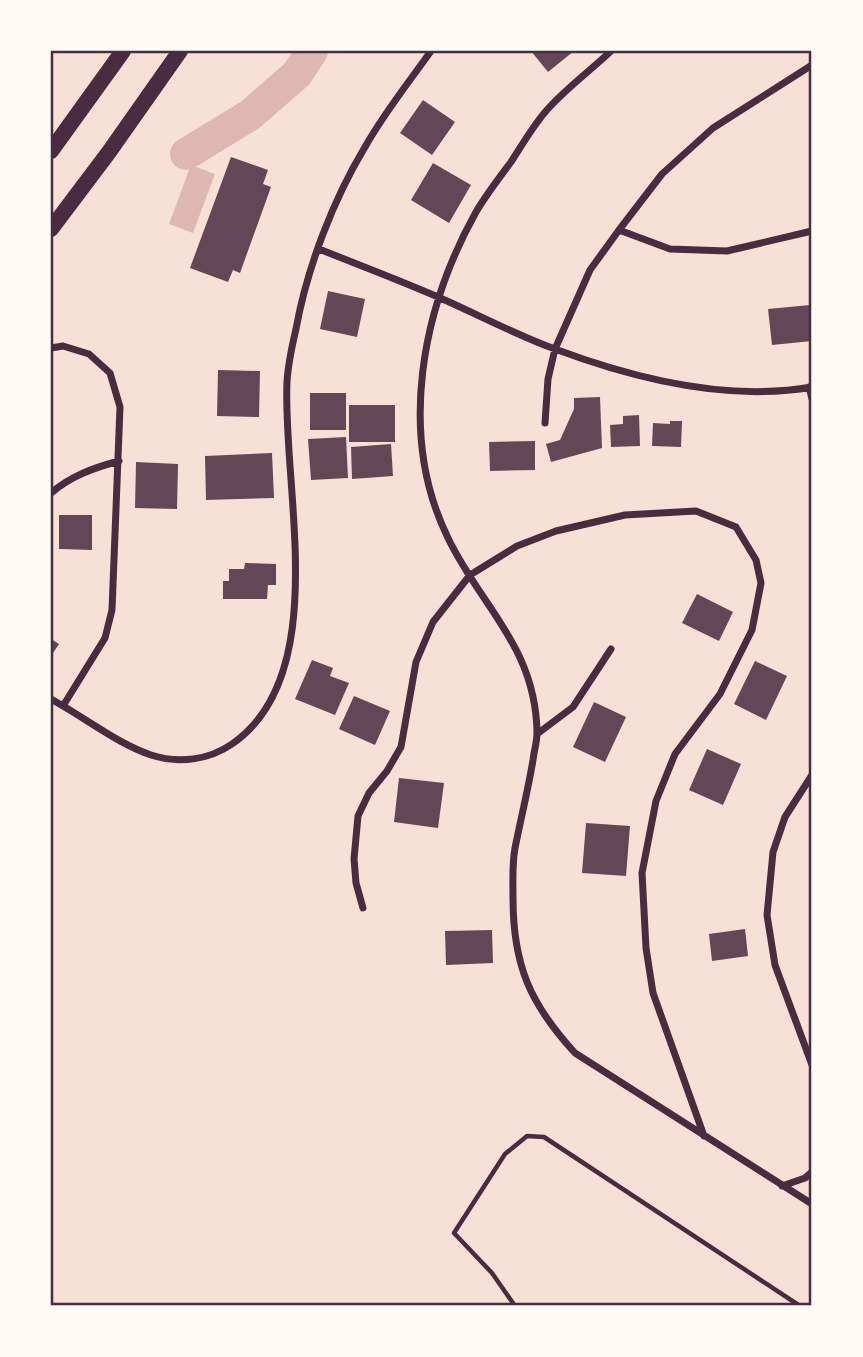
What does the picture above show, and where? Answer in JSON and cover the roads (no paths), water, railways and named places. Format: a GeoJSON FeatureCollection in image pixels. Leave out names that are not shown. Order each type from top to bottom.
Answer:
{"type":"FeatureCollection","features":[{"type":"Feature","properties":{"kind":"highway"},"geometry":{"type":"LineString","coordinates":[[51,151],[123,51]]}},
{"type":"Feature","properties":{"kind":"highway"},"geometry":{"type":"LineString","coordinates":[[51,229],[180,51]]}},
{"type":"Feature","properties":{"kind":"street"},"geometry":{"type":"LineString","coordinates":[[51,699],[131,746],[175,761],[200,758],[222,751],[244,736],[265,712],[282,678],[295,613],[287,381],[298,319],[332,212],[365,146],[431,51]]}},
{"type":"Feature","properties":{"kind":"street"},"geometry":{"type":"LineString","coordinates":[[611,51],[546,111],[476,212],[437,296],[427,336],[420,386],[421,433],[427,473],[435,506],[448,539],[505,627],[523,661],[534,704],[537,734],[515,850],[513,917],[520,967],[535,1001],[551,1027],[575,1053],[812,1204]]}},
{"type":"Feature","properties":{"kind":"street"},"geometry":{"type":"LineString","coordinates":[[545,423],[548,379],[555,349],[590,270],[619,230],[662,174],[713,128],[812,65]]}},
{"type":"Feature","properties":{"kind":"street"},"geometry":{"type":"LineString","coordinates":[[619,230],[670,249],[727,251],[812,230]]}},
{"type":"Feature","properties":{"kind":"street"},"geometry":{"type":"LineString","coordinates":[[319,249],[437,296],[555,349],[636,374],[693,386],[777,391],[811,387],[812,399]]}},
{"type":"Feature","properties":{"kind":"street"},"geometry":{"type":"LineString","coordinates":[[51,348],[63,346],[89,354],[110,373],[120,407],[111,610],[101,647],[63,706]]}},
{"type":"Feature","properties":{"kind":"street"},"geometry":{"type":"LineString","coordinates":[[51,493],[69,479],[119,461]]}},
{"type":"Feature","properties":{"kind":"street"},"geometry":{"type":"LineString","coordinates":[[363,908],[356,883],[354,859],[358,816],[369,793],[387,771],[401,747],[416,662],[433,622],[470,575],[517,546],[556,531],[625,515],[696,511],[736,527],[756,560],[761,583],[752,630],[720,694],[675,754],[656,801],[642,873],[646,948],[653,993],[704,1136]]}},
{"type":"Feature","properties":{"kind":"street"},"geometry":{"type":"LineString","coordinates":[[537,734],[573,707],[611,649]]}},
{"type":"Feature","properties":{"kind":"street"},"geometry":{"type":"LineString","coordinates":[[812,775],[785,817],[773,852],[767,915],[775,965],[812,1065]]}},
{"type":"Feature","properties":{"kind":"street"},"geometry":{"type":"LineString","coordinates":[[782,1186],[805,1178],[812,1172]]}},
{"type":"Feature","properties":{"kind":"lane"},"geometry":{"type":"LineString","coordinates":[[514,1306],[492,1273],[454,1233],[505,1154],[527,1136],[544,1137],[800,1306]]}},
{"type":"Feature","properties":{"kind":"waterway"},"geometry":{"type":"LineString","coordinates":[[186,154],[250,115],[297,74],[312,51]]}}]}
